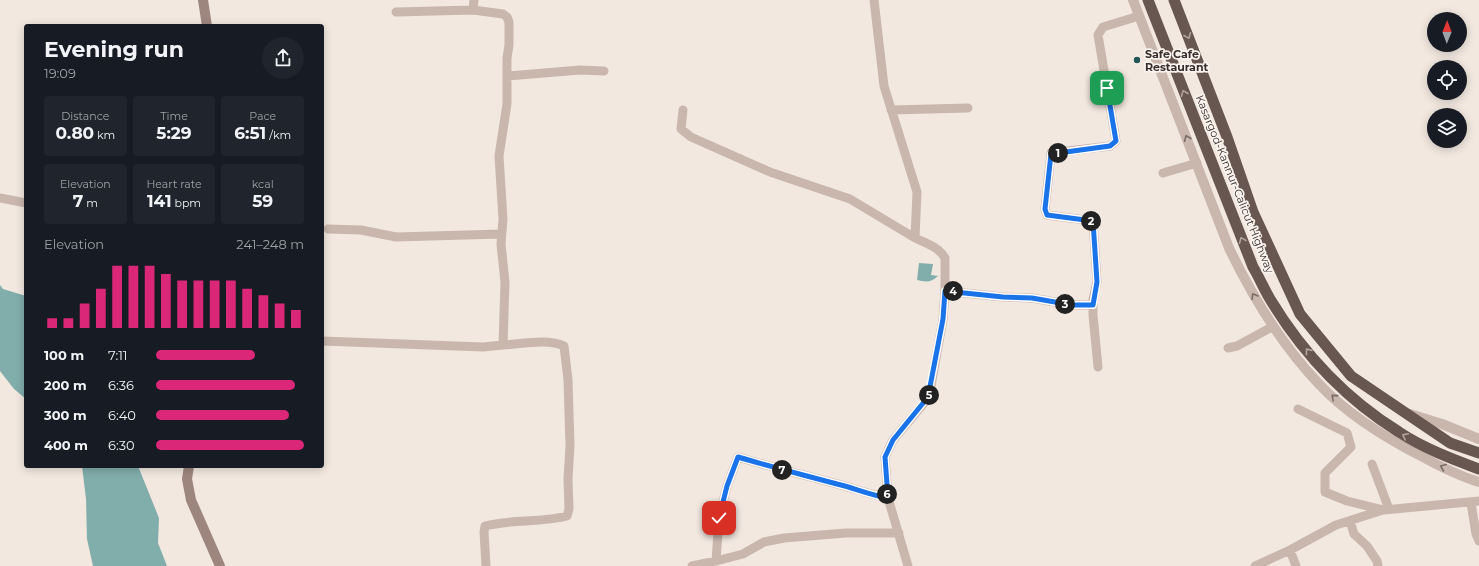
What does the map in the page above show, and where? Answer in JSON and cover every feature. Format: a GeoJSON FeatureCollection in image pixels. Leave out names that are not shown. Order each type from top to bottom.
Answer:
{"type":"FeatureCollection","features":[{"type":"Feature","properties":{"kind":"highway","name":"Kasargod-Kannur-Calicut Highway"},"geometry":{"type":"LineString","coordinates":[[1148,0],[1253,267],[1270,299],[1294,335],[1325,372],[1358,403],[1399,432],[1451,459],[1479,469]]}},
{"type":"Feature","properties":{"kind":"highway","name":"Kasargod-Kannur-Calicut Highway"},"geometry":{"type":"LineString","coordinates":[[1174,0],[1225,130],[1253,212],[1300,314],[1351,376],[1402,412],[1450,443],[1479,453]]}},
{"type":"Feature","properties":{"kind":"main road"},"geometry":{"type":"LineString","coordinates":[[203,0],[207,24]]}},
{"type":"Feature","properties":{"kind":"main road"},"geometry":{"type":"LineString","coordinates":[[189,468],[187,479],[191,500],[220,566]]}},
{"type":"Feature","properties":{"kind":"street"},"geometry":{"type":"LineString","coordinates":[[473,10],[474,0]]}},
{"type":"Feature","properties":{"kind":"street"},"geometry":{"type":"LineString","coordinates":[[874,0],[884,86],[917,192],[915,238]]}},
{"type":"Feature","properties":{"kind":"street"},"geometry":{"type":"LineString","coordinates":[[1133,0],[1229,248],[1245,282],[1272,327],[1320,385],[1354,415],[1394,442],[1436,464],[1479,482]]}},
{"type":"Feature","properties":{"kind":"street"},"geometry":{"type":"LineString","coordinates":[[396,12],[473,10],[503,14],[508,17],[509,45],[507,58],[507,104],[500,156],[503,218],[501,244],[505,282],[503,346]]}},
{"type":"Feature","properties":{"kind":"street"},"geometry":{"type":"LineString","coordinates":[[1098,367],[1093,305],[1097,282],[1093,221],[1047,215],[1045,209],[1051,154],[1110,146],[1116,141],[1098,35],[1103,27],[1139,16]]}},
{"type":"Feature","properties":{"kind":"street"},"geometry":{"type":"LineString","coordinates":[[507,76],[580,70],[604,71]]}},
{"type":"Feature","properties":{"kind":"street"},"geometry":{"type":"LineString","coordinates":[[891,110],[968,108]]}},
{"type":"Feature","properties":{"kind":"street"},"geometry":{"type":"LineString","coordinates":[[683,110],[681,129],[691,137],[770,172],[850,199],[915,238],[930,244],[943,254],[945,258],[943,319],[928,397],[893,440],[885,457],[888,498],[908,566]]}},
{"type":"Feature","properties":{"kind":"street"},"geometry":{"type":"LineString","coordinates":[[1163,173],[1197,163]]}},
{"type":"Feature","properties":{"kind":"street"},"geometry":{"type":"LineString","coordinates":[[0,198],[24,203]]}},
{"type":"Feature","properties":{"kind":"street"},"geometry":{"type":"LineString","coordinates":[[328,229],[361,230],[396,237],[502,234]]}},
{"type":"Feature","properties":{"kind":"street"},"geometry":{"type":"LineString","coordinates":[[945,291],[1003,297],[1032,298],[1072,305],[1093,305]]}},
{"type":"Feature","properties":{"kind":"street"},"geometry":{"type":"LineString","coordinates":[[1228,348],[1237,346],[1272,327]]}},
{"type":"Feature","properties":{"kind":"street"},"geometry":{"type":"LineString","coordinates":[[324,341],[483,347],[533,342],[559,343],[564,346],[568,380],[570,446],[568,479],[569,509],[567,516],[560,518],[496,523],[485,526],[486,566]]}},
{"type":"Feature","properties":{"kind":"street"},"geometry":{"type":"LineString","coordinates":[[1298,409],[1347,433],[1351,447],[1325,473],[1325,492],[1347,501],[1387,510]]}},
{"type":"Feature","properties":{"kind":"street"},"geometry":{"type":"LineString","coordinates":[[1402,412],[1442,424],[1479,439]]}},
{"type":"Feature","properties":{"kind":"street"},"geometry":{"type":"LineString","coordinates":[[716,561],[719,518],[727,486],[738,457],[787,472],[839,484],[868,494],[888,498]]}},
{"type":"Feature","properties":{"kind":"street"},"geometry":{"type":"LineString","coordinates":[[1372,464],[1387,510]]}},
{"type":"Feature","properties":{"kind":"street"},"geometry":{"type":"LineString","coordinates":[[1255,566],[1290,550],[1336,525],[1387,510],[1475,502],[1476,534],[1479,541]]}},
{"type":"Feature","properties":{"kind":"street"},"geometry":{"type":"LineString","coordinates":[[1350,521],[1354,534],[1367,546],[1377,561],[1378,566]]}},
{"type":"Feature","properties":{"kind":"street"},"geometry":{"type":"LineString","coordinates":[[692,566],[743,554],[764,542],[784,538],[846,533],[899,534]]}},
{"type":"Feature","properties":{"kind":"street"},"geometry":{"type":"LineString","coordinates":[[1290,550],[1296,566]]}},
{"type":"Feature","properties":{"kind":"water"},"geometry":{"type":"Polygon","coordinates":[[[919,263],[933,264],[931,275],[938,276],[933,280],[928,281],[917,280],[919,263]]]}},
{"type":"Feature","properties":{"kind":"water"},"geometry":{"type":"Polygon","coordinates":[[[0,285],[3,289],[24,295],[24,397],[14,389],[0,371],[0,285]]]}},
{"type":"Feature","properties":{"kind":"water"},"geometry":{"type":"Polygon","coordinates":[[[82,468],[139,468],[159,518],[158,543],[167,566],[93,566],[87,539],[86,499],[82,468]]]}},
{"type":"Feature","properties":{"kind":"place","name":"Safe Cafe Restaurant"},"geometry":{"type":"Point","coordinates":[1137,60]}},
{"type":"Feature","properties":{"kind":"route"},"geometry":{"type":"LineString","coordinates":[[719,518],[727,486],[738,457],[787,472],[839,484],[868,494],[888,498],[885,457],[893,440],[928,397],[943,319],[945,291],[1003,297],[1032,298],[1072,305],[1093,305],[1097,282],[1093,221],[1047,215],[1045,209],[1051,154],[1110,146],[1116,141],[1107,88]]}}]}
